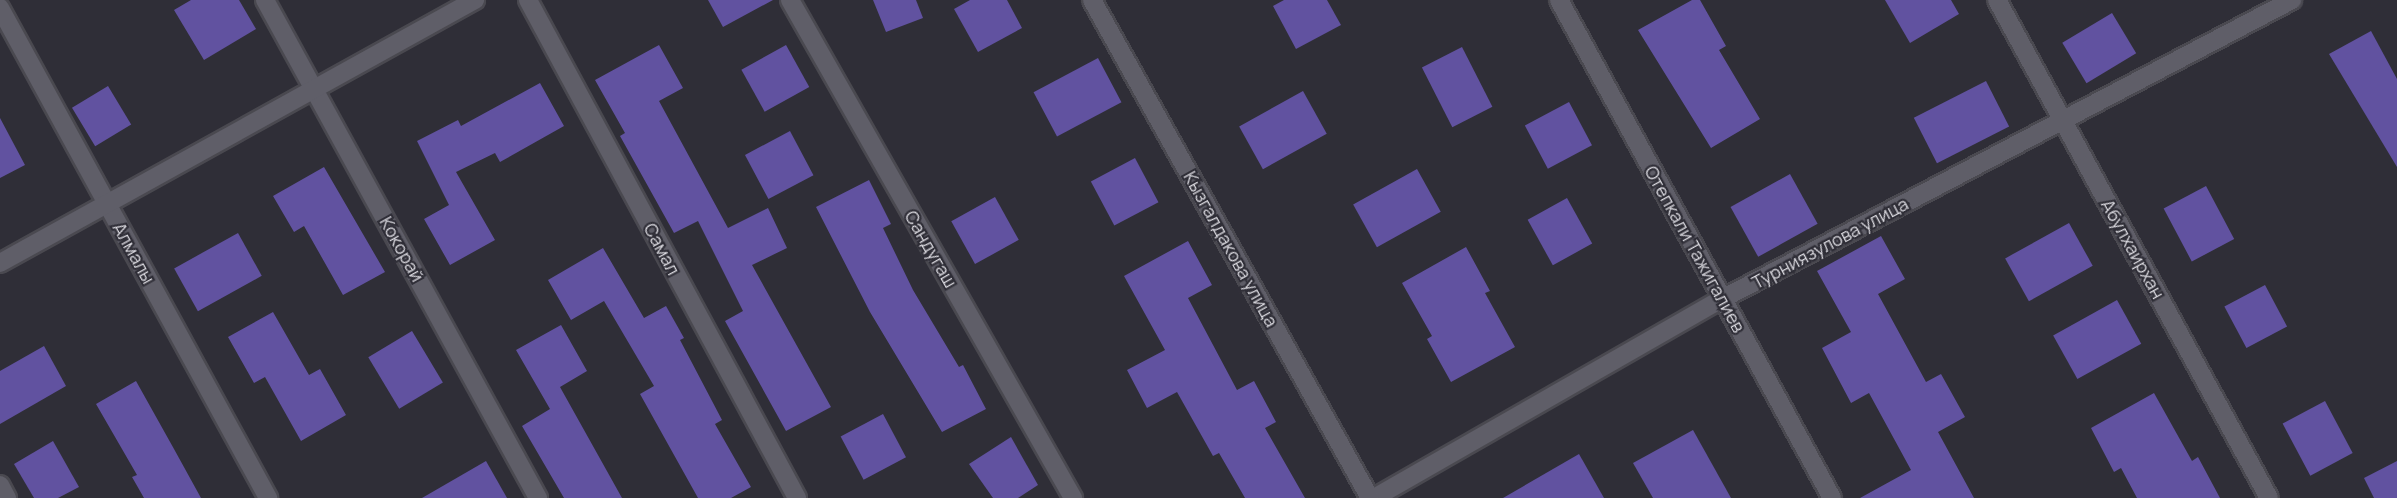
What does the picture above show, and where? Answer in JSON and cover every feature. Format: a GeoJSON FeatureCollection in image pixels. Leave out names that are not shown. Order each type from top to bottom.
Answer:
{"type":"FeatureCollection","features":[{"type":"Feature","properties":{"kind":"street","name":"Кокорай"},"geometry":{"type":"LineString","coordinates":[[265,0],[538,498]]}},
{"type":"Feature","properties":{"kind":"street"},"geometry":{"type":"LineString","coordinates":[[0,263],[475,0]]}},
{"type":"Feature","properties":{"kind":"street","name":"Самал"},"geometry":{"type":"LineString","coordinates":[[528,0],[797,498]]}},
{"type":"Feature","properties":{"kind":"street","name":"Сандугаш"},"geometry":{"type":"LineString","coordinates":[[790,0],[1073,498]]}},
{"type":"Feature","properties":{"kind":"street","name":"Кызгалдакова улица"},"geometry":{"type":"LineString","coordinates":[[1092,0],[1372,498]]}},
{"type":"Feature","properties":{"kind":"street","name":"Отепкали Тажигалиев"},"geometry":{"type":"LineString","coordinates":[[1559,0],[1832,498]]}},
{"type":"Feature","properties":{"kind":"street","name":"Абулхаирхан"},"geometry":{"type":"LineString","coordinates":[[1997,0],[2270,498]]}},
{"type":"Feature","properties":{"kind":"street","name":"Турниязулова улица"},"geometry":{"type":"LineString","coordinates":[[1372,498],[1722,299],[2292,0]]}},
{"type":"Feature","properties":{"kind":"street","name":"Алмалы"},"geometry":{"type":"LineString","coordinates":[[0,8],[268,498]]}},
{"type":"Feature","properties":{"kind":"street"},"geometry":{"type":"LineString","coordinates":[[0,485],[7,498]]}},
{"type":"Feature","properties":{"kind":"building"},"geometry":{"type":"Polygon","coordinates":[[[191,0],[239,0],[256,29],[204,60],[174,10],[191,0]]]}},
{"type":"Feature","properties":{"kind":"building"},"geometry":{"type":"Polygon","coordinates":[[[708,0],[773,0],[723,27],[708,0]]]}},
{"type":"Feature","properties":{"kind":"building"},"geometry":{"type":"Polygon","coordinates":[[[873,0],[916,0],[923,18],[886,32],[873,0]]]}},
{"type":"Feature","properties":{"kind":"building"},"geometry":{"type":"Polygon","coordinates":[[[970,0],[1007,0],[1022,28],[978,52],[954,9],[970,0]]]}},
{"type":"Feature","properties":{"kind":"building"},"geometry":{"type":"Polygon","coordinates":[[[1284,0],[1327,0],[1341,25],[1296,49],[1273,6],[1284,0]]]}},
{"type":"Feature","properties":{"kind":"building"},"geometry":{"type":"Polygon","coordinates":[[[1692,0],[1700,0],[1726,46],[1719,50],[1760,119],[1711,148],[1638,30],[1692,0]]]}},
{"type":"Feature","properties":{"kind":"building"},"geometry":{"type":"Polygon","coordinates":[[[1885,0],[1951,0],[1959,14],[1910,43],[1885,0]]]}},
{"type":"Feature","properties":{"kind":"building"},"geometry":{"type":"Polygon","coordinates":[[[2112,13],[2136,53],[2086,83],[2062,43],[2112,13]]]}},
{"type":"Feature","properties":{"kind":"building"},"geometry":{"type":"Polygon","coordinates":[[[2371,31],[2397,79],[2397,167],[2329,54],[2371,31]]]}},
{"type":"Feature","properties":{"kind":"building"},"geometry":{"type":"Polygon","coordinates":[[[659,45],[683,88],[659,101],[728,228],[768,208],[787,248],[752,265],[831,407],[786,431],[725,321],[743,311],[698,221],[674,233],[620,136],[625,133],[595,80],[659,45]]]}},
{"type":"Feature","properties":{"kind":"building"},"geometry":{"type":"Polygon","coordinates":[[[786,45],[809,87],[765,112],[741,70],[786,45]]]}},
{"type":"Feature","properties":{"kind":"building"},"geometry":{"type":"Polygon","coordinates":[[[1462,47],[1492,107],[1452,127],[1422,67],[1462,47]]]}},
{"type":"Feature","properties":{"kind":"building"},"geometry":{"type":"Polygon","coordinates":[[[1098,58],[1121,102],[1057,136],[1034,92],[1098,58]]]}},
{"type":"Feature","properties":{"kind":"building"},"geometry":{"type":"Polygon","coordinates":[[[1986,81],[2009,126],[1937,163],[1914,118],[1986,81]]]}},
{"type":"Feature","properties":{"kind":"building"},"geometry":{"type":"Polygon","coordinates":[[[540,83],[564,126],[500,162],[495,153],[456,172],[495,240],[450,265],[424,219],[449,205],[417,141],[458,120],[461,126],[540,83]]]}},
{"type":"Feature","properties":{"kind":"building"},"geometry":{"type":"Polygon","coordinates":[[[108,86],[131,125],[95,146],[72,108],[108,86]]]}},
{"type":"Feature","properties":{"kind":"building"},"geometry":{"type":"Polygon","coordinates":[[[1303,91],[1327,134],[1263,169],[1239,126],[1303,91]]]}},
{"type":"Feature","properties":{"kind":"building"},"geometry":{"type":"Polygon","coordinates":[[[1569,102],[1592,145],[1548,169],[1525,125],[1569,102]]]}},
{"type":"Feature","properties":{"kind":"building"},"geometry":{"type":"Polygon","coordinates":[[[0,118],[25,165],[0,178],[0,118]]]}},
{"type":"Feature","properties":{"kind":"building"},"geometry":{"type":"Polygon","coordinates":[[[790,131],[813,175],[768,199],[745,155],[790,131]]]}},
{"type":"Feature","properties":{"kind":"building"},"geometry":{"type":"Polygon","coordinates":[[[1135,158],[1158,202],[1114,226],[1091,181],[1135,158]]]}},
{"type":"Feature","properties":{"kind":"building"},"geometry":{"type":"Polygon","coordinates":[[[324,167],[385,272],[343,295],[304,226],[294,232],[273,196],[324,167]]]}},
{"type":"Feature","properties":{"kind":"building"},"geometry":{"type":"Polygon","coordinates":[[[1417,169],[1441,212],[1377,247],[1353,204],[1417,169]]]}},
{"type":"Feature","properties":{"kind":"building"},"geometry":{"type":"Polygon","coordinates":[[[1790,174],[1818,224],[1758,257],[1731,207],[1790,174]]]}},
{"type":"Feature","properties":{"kind":"building"},"geometry":{"type":"Polygon","coordinates":[[[869,180],[891,224],[883,228],[913,290],[959,367],[963,365],[986,409],[942,432],[870,312],[816,207],[869,180]]]}},
{"type":"Feature","properties":{"kind":"building"},"geometry":{"type":"Polygon","coordinates":[[[2206,186],[2234,239],[2192,262],[2164,209],[2206,186]]]}},
{"type":"Feature","properties":{"kind":"building"},"geometry":{"type":"Polygon","coordinates":[[[995,197],[1019,240],[975,264],[951,221],[995,197]]]}},
{"type":"Feature","properties":{"kind":"building"},"geometry":{"type":"Polygon","coordinates":[[[1567,198],[1592,243],[1553,265],[1528,220],[1567,198]]]}},
{"type":"Feature","properties":{"kind":"building"},"geometry":{"type":"Polygon","coordinates":[[[2069,223],[2093,266],[2029,301],[2005,258],[2069,223]]]}},
{"type":"Feature","properties":{"kind":"building"},"geometry":{"type":"Polygon","coordinates":[[[238,233],[262,276],[198,311],[174,268],[238,233]]]}},
{"type":"Feature","properties":{"kind":"building"},"geometry":{"type":"Polygon","coordinates":[[[1881,236],[1905,279],[1878,294],[1926,382],[1941,374],[1965,417],[1938,432],[1974,498],[1860,498],[1911,470],[1869,393],[1851,403],[1822,348],[1851,332],[1817,271],[1881,236]]]}},
{"type":"Feature","properties":{"kind":"building"},"geometry":{"type":"Polygon","coordinates":[[[1188,241],[1212,285],[1188,298],[1237,390],[1254,381],[1276,422],[1265,428],[1305,498],[1245,498],[1219,453],[1213,456],[1177,392],[1147,408],[1127,370],[1165,350],[1124,276],[1188,241]]]}},
{"type":"Feature","properties":{"kind":"building"},"geometry":{"type":"Polygon","coordinates":[[[1466,247],[1490,291],[1485,293],[1515,347],[1451,382],[1427,339],[1432,336],[1402,283],[1466,247]]]}},
{"type":"Feature","properties":{"kind":"building"},"geometry":{"type":"Polygon","coordinates":[[[603,248],[644,318],[666,306],[684,338],[680,340],[722,420],[715,424],[751,487],[731,498],[698,498],[640,394],[654,386],[604,301],[571,320],[548,280],[603,248]]]}},
{"type":"Feature","properties":{"kind":"building"},"geometry":{"type":"Polygon","coordinates":[[[2265,285],[2287,326],[2246,348],[2224,307],[2265,285]]]}},
{"type":"Feature","properties":{"kind":"building"},"geometry":{"type":"Polygon","coordinates":[[[2117,300],[2141,344],[2077,379],[2053,335],[2117,300]]]}},
{"type":"Feature","properties":{"kind":"building"},"geometry":{"type":"Polygon","coordinates":[[[273,312],[309,375],[320,369],[346,415],[301,441],[265,377],[254,383],[228,337],[273,312]]]}},
{"type":"Feature","properties":{"kind":"building"},"geometry":{"type":"Polygon","coordinates":[[[561,325],[587,371],[560,387],[622,498],[564,498],[522,426],[550,409],[516,350],[561,325]]]}},
{"type":"Feature","properties":{"kind":"building"},"geometry":{"type":"Polygon","coordinates":[[[412,331],[443,382],[399,409],[368,357],[412,331]]]}},
{"type":"Feature","properties":{"kind":"building"},"geometry":{"type":"Polygon","coordinates":[[[44,346],[66,386],[0,424],[0,371],[44,346]]]}},
{"type":"Feature","properties":{"kind":"building"},"geometry":{"type":"Polygon","coordinates":[[[136,381],[201,498],[144,498],[132,477],[137,475],[96,404],[136,381]]]}},
{"type":"Feature","properties":{"kind":"building"},"geometry":{"type":"Polygon","coordinates":[[[2154,393],[2192,461],[2198,457],[2220,498],[2137,498],[2121,468],[2114,472],[2091,428],[2154,393]]]}},
{"type":"Feature","properties":{"kind":"building"},"geometry":{"type":"Polygon","coordinates":[[[2325,401],[2353,453],[2310,476],[2283,424],[2325,401]]]}},
{"type":"Feature","properties":{"kind":"building"},"geometry":{"type":"Polygon","coordinates":[[[883,414],[906,457],[864,480],[841,437],[883,414]]]}},
{"type":"Feature","properties":{"kind":"building"},"geometry":{"type":"Polygon","coordinates":[[[1693,430],[1731,498],[1653,498],[1633,463],[1693,430]]]}},
{"type":"Feature","properties":{"kind":"building"},"geometry":{"type":"Polygon","coordinates":[[[1011,437],[1038,485],[1018,498],[993,498],[969,464],[1011,437]]]}},
{"type":"Feature","properties":{"kind":"building"},"geometry":{"type":"Polygon","coordinates":[[[53,441],[79,487],[58,498],[34,498],[14,464],[53,441]]]}},
{"type":"Feature","properties":{"kind":"building"},"geometry":{"type":"Polygon","coordinates":[[[1579,454],[1604,498],[1503,498],[1579,454]]]}},
{"type":"Feature","properties":{"kind":"building"},"geometry":{"type":"Polygon","coordinates":[[[486,461],[507,498],[422,498],[486,461]]]}},
{"type":"Feature","properties":{"kind":"building"},"geometry":{"type":"Polygon","coordinates":[[[2397,461],[2397,498],[2374,498],[2364,478],[2397,461]]]}}]}
